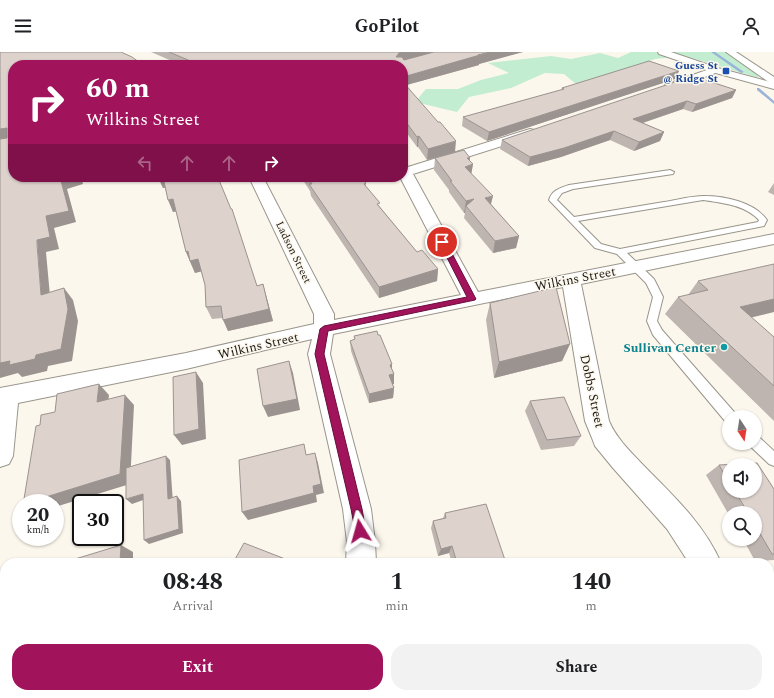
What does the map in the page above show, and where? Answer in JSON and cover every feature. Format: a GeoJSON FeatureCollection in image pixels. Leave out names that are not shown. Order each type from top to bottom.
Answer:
{"type":"FeatureCollection","features":[{"type":"Feature","properties":{"kind":"street"},"geometry":{"type":"LineString","coordinates":[[662,52],[715,70],[774,86]]}},
{"type":"Feature","properties":{"kind":"street"},"geometry":{"type":"LineString","coordinates":[[730,52],[774,81]]}},
{"type":"Feature","properties":{"kind":"street"},"geometry":{"type":"LineString","coordinates":[[657,91],[715,70]]}},
{"type":"Feature","properties":{"kind":"street"},"geometry":{"type":"LineString","coordinates":[[408,169],[465,154],[543,128]]}},
{"type":"Feature","properties":{"kind":"street"},"geometry":{"type":"LineString","coordinates":[[408,178],[472,299]]}},
{"type":"Feature","properties":{"kind":"street","name":"Ladson Street"},"geometry":{"type":"LineString","coordinates":[[258,182],[324,314],[324,329],[319,354],[357,509],[361,542],[361,558]]}},
{"type":"Feature","properties":{"kind":"street","name":"Wilkins Street"},"geometry":{"type":"LineString","coordinates":[[3,397],[186,361],[324,329],[774,239]]}},
{"type":"Feature","properties":{"kind":"street","name":"Dobbs Street"},"geometry":{"type":"LineString","coordinates":[[570,279],[574,291],[597,421],[604,438],[622,460],[677,519],[703,558]]}},
{"type":"Feature","properties":{"kind":"street"},"geometry":{"type":"LineString","coordinates":[[0,456],[3,397]]}},
{"type":"Feature","properties":{"kind":"lane"},"geometry":{"type":"LineString","coordinates":[[670,172],[572,187],[559,191],[554,196],[554,200],[598,246],[620,252],[650,281],[658,297],[652,321],[658,332],[724,410]]}},
{"type":"Feature","properties":{"kind":"lane"},"geometry":{"type":"LineString","coordinates":[[572,220],[703,198],[720,199],[750,209],[759,215],[763,220],[761,224],[620,252]]}},
{"type":"Feature","properties":{"kind":"lane"},"geometry":{"type":"LineString","coordinates":[[762,449],[774,460]]}},
{"type":"Feature","properties":{"kind":"green space"},"geometry":{"type":"Polygon","coordinates":[[[631,52],[728,52],[748,62],[759,78],[685,56],[655,59],[628,69],[583,90],[564,74],[545,73],[511,88],[469,97],[457,112],[415,102],[426,89],[458,89],[481,80],[509,73],[488,63],[551,56],[571,59],[600,53],[618,58],[631,52]]]}},
{"type":"Feature","properties":{"kind":"building"},"geometry":{"type":"Polygon","coordinates":[[[0,52],[121,52],[136,60],[8,60],[8,182],[61,182],[69,211],[46,216],[50,237],[37,240],[41,295],[64,288],[68,309],[61,349],[36,355],[35,359],[9,365],[10,361],[0,363],[0,139],[7,138],[7,128],[0,129],[0,52]]]}},
{"type":"Feature","properties":{"kind":"building"},"geometry":{"type":"Polygon","coordinates":[[[169,52],[401,52],[396,57],[402,57],[404,60],[188,60],[169,52]]]}},
{"type":"Feature","properties":{"kind":"building"},"geometry":{"type":"Polygon","coordinates":[[[434,52],[490,52],[478,55],[480,55],[408,76],[408,60],[404,60],[434,52]]]}},
{"type":"Feature","properties":{"kind":"building"},"geometry":{"type":"Polygon","coordinates":[[[649,61],[679,71],[489,132],[463,117],[564,89],[562,88],[649,61]]]}},
{"type":"Feature","properties":{"kind":"building"},"geometry":{"type":"Polygon","coordinates":[[[693,76],[736,90],[696,104],[687,101],[633,119],[664,132],[639,142],[614,131],[564,148],[530,157],[502,140],[693,76]]]}},
{"type":"Feature","properties":{"kind":"building"},"geometry":{"type":"Polygon","coordinates":[[[408,88],[456,141],[428,149],[419,136],[417,137],[408,125],[408,88]]]}},
{"type":"Feature","properties":{"kind":"building"},"geometry":{"type":"Polygon","coordinates":[[[464,150],[470,158],[467,158],[473,164],[465,167],[493,196],[485,198],[519,236],[495,241],[466,206],[474,199],[466,201],[450,181],[452,181],[435,158],[464,150]]]}},
{"type":"Feature","properties":{"kind":"building"},"geometry":{"type":"Polygon","coordinates":[[[164,182],[220,182],[232,209],[257,286],[263,284],[269,309],[223,320],[221,306],[206,307],[205,285],[198,259],[190,261],[188,251],[186,252],[173,199],[168,200],[164,182]]]}},
{"type":"Feature","properties":{"kind":"building"},"geometry":{"type":"Polygon","coordinates":[[[311,182],[365,182],[366,183],[364,184],[380,203],[377,204],[417,252],[422,250],[438,269],[379,287],[309,184],[312,184],[311,182]]]}},
{"type":"Feature","properties":{"kind":"building"},"geometry":{"type":"Polygon","coordinates":[[[774,264],[774,299],[740,307],[774,337],[774,386],[678,297],[708,290],[698,281],[774,264]]]}},
{"type":"Feature","properties":{"kind":"building"},"geometry":{"type":"Polygon","coordinates":[[[556,287],[570,344],[499,362],[490,303],[556,287]]]}},
{"type":"Feature","properties":{"kind":"building"},"geometry":{"type":"Polygon","coordinates":[[[377,331],[392,364],[390,365],[394,374],[389,375],[394,388],[369,394],[350,341],[355,339],[354,336],[377,331]]]}},
{"type":"Feature","properties":{"kind":"building"},"geometry":{"type":"Polygon","coordinates":[[[289,361],[297,399],[263,406],[257,369],[289,361]]]}},
{"type":"Feature","properties":{"kind":"building"},"geometry":{"type":"Polygon","coordinates":[[[196,372],[199,429],[174,435],[173,377],[196,372]]]}},
{"type":"Feature","properties":{"kind":"building"},"geometry":{"type":"Polygon","coordinates":[[[99,384],[97,402],[125,395],[120,474],[56,494],[25,494],[36,426],[40,425],[41,415],[55,412],[57,394],[99,384]]]}},
{"type":"Feature","properties":{"kind":"building"},"geometry":{"type":"Polygon","coordinates":[[[564,397],[581,436],[547,440],[530,401],[564,397]]]}},
{"type":"Feature","properties":{"kind":"building"},"geometry":{"type":"Polygon","coordinates":[[[304,444],[306,455],[315,453],[321,484],[313,486],[314,493],[242,512],[239,460],[304,444]]]}},
{"type":"Feature","properties":{"kind":"building"},"geometry":{"type":"Polygon","coordinates":[[[166,456],[168,499],[177,496],[179,529],[144,540],[143,494],[126,499],[126,468],[166,456]]]}},
{"type":"Feature","properties":{"kind":"building"},"geometry":{"type":"Polygon","coordinates":[[[762,471],[774,489],[774,554],[772,554],[762,537],[762,506],[744,506],[739,498],[762,498],[762,471]]]}},
{"type":"Feature","properties":{"kind":"building"},"geometry":{"type":"Polygon","coordinates":[[[486,504],[504,558],[456,558],[452,546],[441,549],[433,521],[446,518],[445,513],[486,504]]]}},
{"type":"Feature","properties":{"kind":"building"},"geometry":{"type":"Polygon","coordinates":[[[244,543],[283,558],[236,558],[244,543]]]}},
{"type":"Feature","properties":{"kind":"building"},"geometry":{"type":"Polygon","coordinates":[[[121,546],[120,558],[78,558],[121,546]]]}},
{"type":"Feature","properties":{"kind":"waterway"},"geometry":{"type":"LineString","coordinates":[[713,52],[742,72]]}},
{"type":"Feature","properties":{"kind":"waterway"},"geometry":{"type":"LineString","coordinates":[[758,89],[774,103]]}},
{"type":"Feature","properties":{"kind":"place","name":"Guess St @ Ridge St"},"geometry":{"type":"Point","coordinates":[726,71]}},
{"type":"Feature","properties":{"kind":"place","name":"Sullivan Center"},"geometry":{"type":"Point","coordinates":[724,347]}},
{"type":"Feature","properties":{"kind":"route"},"geometry":{"type":"LineString","coordinates":[[360,531],[357,509],[319,354],[324,329],[472,299],[442,242]]}}]}
